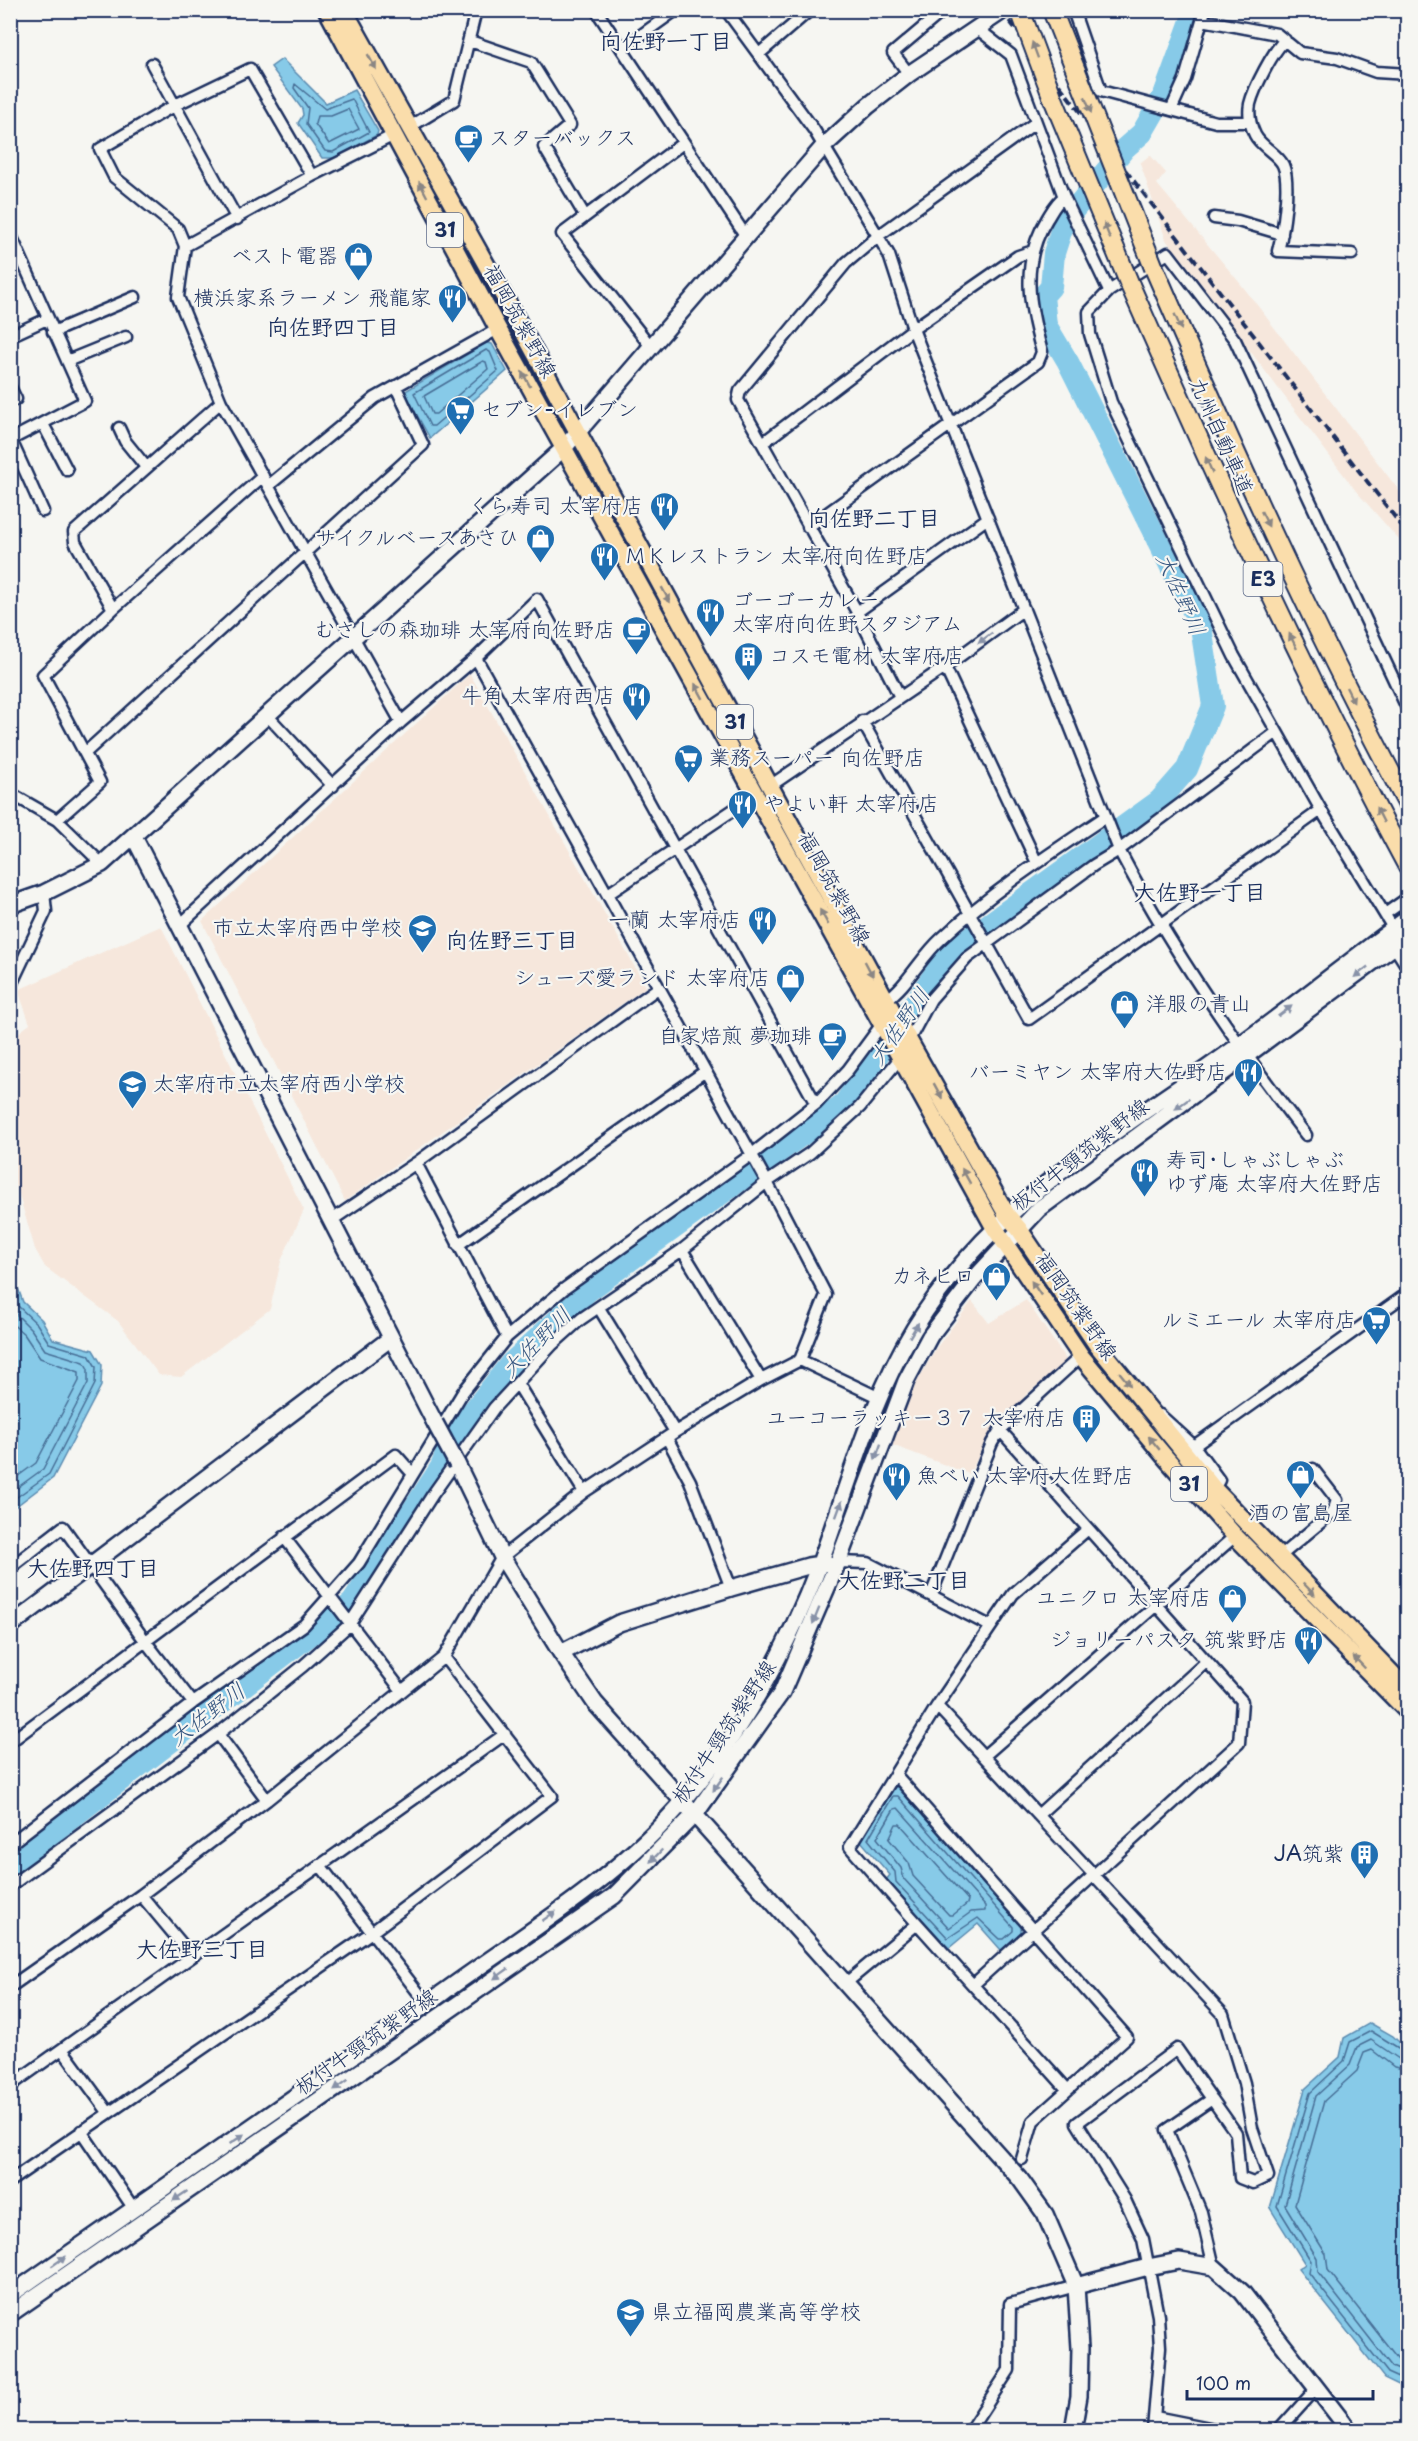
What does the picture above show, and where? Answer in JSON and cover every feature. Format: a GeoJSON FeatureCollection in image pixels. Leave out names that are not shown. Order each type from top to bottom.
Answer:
{"type":"FeatureCollection","features":[{"type":"Feature","properties":{"kind":"highway","name":"九州自動車道"},"geometry":{"type":"LineString","coordinates":[[1020,10],[1052,96],[1130,285],[1229,510],[1407,867]]}},
{"type":"Feature","properties":{"kind":"highway","name":"九州自動車道"},"geometry":{"type":"LineString","coordinates":[[1052,10],[1154,268],[1251,490],[1364,724],[1407,805]]}},
{"type":"Feature","properties":{"kind":"main road","name":"福岡筑紫野線"},"geometry":{"type":"LineString","coordinates":[[327,10],[401,131],[578,433],[763,790],[886,1011],[901,1057],[994,1227],[1081,1356],[1234,1536],[1406,1702]]}},
{"type":"Feature","properties":{"kind":"main road","name":"福岡筑紫野線"},"geometry":{"type":"LineString","coordinates":[[344,10],[498,329],[564,448],[763,790],[886,1011],[909,1040],[1007,1215],[1019,1228],[1097,1345],[1214,1490],[1406,1702]]}},
{"type":"Feature","properties":{"kind":"street"},"geometry":{"type":"LineString","coordinates":[[185,246],[312,176],[401,131],[454,99],[476,10]]}},
{"type":"Feature","properties":{"kind":"street"},"geometry":{"type":"LineString","coordinates":[[596,10],[745,235]]}},
{"type":"Feature","properties":{"kind":"street"},"geometry":{"type":"LineString","coordinates":[[623,48],[676,10]]}},
{"type":"Feature","properties":{"kind":"street"},"geometry":{"type":"LineString","coordinates":[[726,10],[823,147],[889,255],[913,330],[1117,847],[1162,926],[1242,1052],[1306,1135]]}},
{"type":"Feature","properties":{"kind":"street"},"geometry":{"type":"LineString","coordinates":[[759,54],[810,10]]}},
{"type":"Feature","properties":{"kind":"street"},"geometry":{"type":"LineString","coordinates":[[909,74],[893,53],[944,10]]}},
{"type":"Feature","properties":{"kind":"street"},"geometry":{"type":"LineString","coordinates":[[10,905],[44,893],[102,864],[134,837],[266,714],[564,448],[823,147],[868,105],[909,74],[1004,10]]}},
{"type":"Feature","properties":{"kind":"street"},"geometry":{"type":"LineString","coordinates":[[1073,10],[1101,91],[1146,101],[1216,122],[1249,122]]}},
{"type":"Feature","properties":{"kind":"street"},"geometry":{"type":"LineString","coordinates":[[1171,110],[1185,79],[1203,15],[1277,34],[1300,53],[1337,58],[1376,72],[1407,74]]}},
{"type":"Feature","properties":{"kind":"street"},"geometry":{"type":"LineString","coordinates":[[978,29],[1011,55],[1064,197],[1109,291]]}},
{"type":"Feature","properties":{"kind":"street"},"geometry":{"type":"LineString","coordinates":[[1285,40],[1251,104],[1249,122],[1256,137],[1283,164],[1286,195],[1278,251],[1352,254]]}},
{"type":"Feature","properties":{"kind":"street"},"geometry":{"type":"LineString","coordinates":[[470,41],[531,62],[570,125],[544,147],[585,216]]}},
{"type":"Feature","properties":{"kind":"street"},"geometry":{"type":"LineString","coordinates":[[152,64],[237,219]]}},
{"type":"Feature","properties":{"kind":"street"},"geometry":{"type":"LineString","coordinates":[[312,176],[250,69],[175,105],[100,149],[114,177],[178,230],[185,246],[178,297],[221,402],[401,722]]}},
{"type":"Feature","properties":{"kind":"street"},"geometry":{"type":"LineString","coordinates":[[900,698],[857,612],[808,527],[764,442],[738,400],[740,391],[846,263],[878,236],[1035,123]]}},
{"type":"Feature","properties":{"kind":"street"},"geometry":{"type":"LineString","coordinates":[[652,348],[562,234],[683,143]]}},
{"type":"Feature","properties":{"kind":"street"},"geometry":{"type":"LineString","coordinates":[[808,527],[1038,362],[1042,352],[1030,310],[1029,268],[1042,227],[1058,201],[1064,197]]}},
{"type":"Feature","properties":{"kind":"street"},"geometry":{"type":"LineString","coordinates":[[1214,218],[1238,221],[1282,234]]}},
{"type":"Feature","properties":{"kind":"street"},"geometry":{"type":"LineString","coordinates":[[10,233],[46,319],[85,401],[11,440],[44,511]]}},
{"type":"Feature","properties":{"kind":"street"},"geometry":{"type":"LineString","coordinates":[[764,442],[913,330],[1018,255],[1033,251]]}},
{"type":"Feature","properties":{"kind":"street"},"geometry":{"type":"LineString","coordinates":[[1393,928],[1321,810],[1234,656],[1112,402],[1089,334],[1089,312],[1109,291],[1168,253],[1237,340],[1407,710]]}},
{"type":"Feature","properties":{"kind":"street"},"geometry":{"type":"LineString","coordinates":[[53,332],[135,297]]}},
{"type":"Feature","properties":{"kind":"street"},"geometry":{"type":"LineString","coordinates":[[10,336],[46,319]]}},
{"type":"Feature","properties":{"kind":"street"},"geometry":{"type":"LineString","coordinates":[[57,820],[100,782],[43,675],[112,609],[266,481],[375,398],[498,329]]}},
{"type":"Feature","properties":{"kind":"street"},"geometry":{"type":"LineString","coordinates":[[67,361],[126,337]]}},
{"type":"Feature","properties":{"kind":"street"},"geometry":{"type":"LineString","coordinates":[[10,387],[16,399],[10,402]]}},
{"type":"Feature","properties":{"kind":"street"},"geometry":{"type":"LineString","coordinates":[[85,753],[423,445],[396,387]]}},
{"type":"Feature","properties":{"kind":"street"},"geometry":{"type":"LineString","coordinates":[[112,609],[75,542],[74,532],[221,402]]}},
{"type":"Feature","properties":{"kind":"street"},"geometry":{"type":"LineString","coordinates":[[43,424],[67,470]]}},
{"type":"Feature","properties":{"kind":"street"},"geometry":{"type":"LineString","coordinates":[[119,428],[125,441],[146,467]]}},
{"type":"Feature","properties":{"kind":"street"},"geometry":{"type":"LineString","coordinates":[[857,612],[988,518]]}},
{"type":"Feature","properties":{"kind":"street"},"geometry":{"type":"LineString","coordinates":[[180,925],[401,722],[476,658],[537,599],[816,1104]]}},
{"type":"Feature","properties":{"kind":"street"},"geometry":{"type":"LineString","coordinates":[[608,894],[862,721],[900,698],[1024,609]]}},
{"type":"Feature","properties":{"kind":"street"},"geometry":{"type":"LineString","coordinates":[[10,1987],[141,1895],[267,1800],[444,1657],[502,1557],[584,1492],[761,1380],[800,1360],[826,1295],[767,1182],[476,658]]}},
{"type":"Feature","properties":{"kind":"street"},"geometry":{"type":"LineString","coordinates":[[945,667],[1036,863]]}},
{"type":"Feature","properties":{"kind":"street"},"geometry":{"type":"LineString","coordinates":[[266,714],[333,786]]}},
{"type":"Feature","properties":{"kind":"street"},"geometry":{"type":"LineString","coordinates":[[862,721],[1029,1019],[1321,810]]}},
{"type":"Feature","properties":{"kind":"street"},"geometry":{"type":"LineString","coordinates":[[909,1040],[931,999],[949,976],[985,940],[1094,865],[1277,732]]}},
{"type":"Feature","properties":{"kind":"street"},"geometry":{"type":"LineString","coordinates":[[11,794],[57,820],[102,864]]}},
{"type":"Feature","properties":{"kind":"street"},"geometry":{"type":"LineString","coordinates":[[10,1844],[193,1703],[304,1625],[358,1563],[463,1392],[507,1337],[564,1289],[751,1155],[816,1104],[848,1070],[920,959],[1036,863],[1105,820]]}},
{"type":"Feature","properties":{"kind":"street"},"geometry":{"type":"LineString","coordinates":[[134,837],[457,1464],[502,1557],[561,1653],[596,1702],[1020,2179],[1045,2214],[1076,2286],[1080,2348],[1079,2396],[1073,2430]]}},
{"type":"Feature","properties":{"kind":"street"},"geometry":{"type":"LineString","coordinates":[[10,987],[46,911],[44,893]]}},
{"type":"Feature","properties":{"kind":"street"},"geometry":{"type":"LineString","coordinates":[[1385,914],[1405,900]]}},
{"type":"Feature","properties":{"kind":"street","name":"板付牛頸筑紫野線"},"geometry":{"type":"LineString","coordinates":[[10,2313],[614,1896],[696,1814],[782,1692],[838,1562],[906,1381],[930,1336],[1005,1243],[1039,1209],[1242,1052],[1407,918]]}},
{"type":"Feature","properties":{"kind":"street","name":"板付牛頸筑紫野線"},"geometry":{"type":"LineString","coordinates":[[10,2295],[283,2108],[630,1857],[684,1801],[746,1714],[792,1632],[880,1398],[918,1323],[948,1279],[1007,1215],[1088,1150],[1242,1052],[1407,936]]}},
{"type":"Feature","properties":{"kind":"street"},"geometry":{"type":"LineString","coordinates":[[1394,946],[1407,965]]}},
{"type":"Feature","properties":{"kind":"street"},"geometry":{"type":"LineString","coordinates":[[332,1220],[416,1163],[658,988]]}},
{"type":"Feature","properties":{"kind":"street"},"geometry":{"type":"LineString","coordinates":[[10,1886],[218,1734],[303,1666],[349,1625],[433,1494],[457,1464],[494,1408],[552,1345],[599,1308],[682,1250],[767,1182],[810,1153],[860,1107],[901,1057]]}},
{"type":"Feature","properties":{"kind":"street"},"geometry":{"type":"LineString","coordinates":[[458,1245],[704,1072]]}},
{"type":"Feature","properties":{"kind":"street"},"geometry":{"type":"LineString","coordinates":[[416,1163],[507,1337]]}},
{"type":"Feature","properties":{"kind":"street"},"geometry":{"type":"LineString","coordinates":[[682,1250],[761,1380]]}},
{"type":"Feature","properties":{"kind":"street"},"geometry":{"type":"LineString","coordinates":[[1194,1446],[1407,1293]]}},
{"type":"Feature","properties":{"kind":"street"},"geometry":{"type":"LineString","coordinates":[[599,1308],[671,1435],[731,1588]]}},
{"type":"Feature","properties":{"kind":"street"},"geometry":{"type":"LineString","coordinates":[[10,1626],[391,1338]]}},
{"type":"Feature","properties":{"kind":"street"},"geometry":{"type":"LineString","coordinates":[[931,1595],[992,1443],[1000,1430],[1081,1356]]}},
{"type":"Feature","properties":{"kind":"street"},"geometry":{"type":"LineString","coordinates":[[800,1360],[880,1398]]}},
{"type":"Feature","properties":{"kind":"street"},"geometry":{"type":"LineString","coordinates":[[517,1383],[584,1492]]}},
{"type":"Feature","properties":{"kind":"street"},"geometry":{"type":"LineString","coordinates":[[1150,1411],[1166,1418],[1194,1446],[1219,1480],[1214,1490]]}},
{"type":"Feature","properties":{"kind":"street"},"geometry":{"type":"LineString","coordinates":[[974,1984],[1239,1743],[1242,1701],[1000,1430]]}},
{"type":"Feature","properties":{"kind":"street"},"geometry":{"type":"LineString","coordinates":[[10,1742],[396,1455],[412,1473]]}},
{"type":"Feature","properties":{"kind":"street"},"geometry":{"type":"LineString","coordinates":[[1278,1558],[1333,1512],[1337,1500],[1313,1469]]}},
{"type":"Feature","properties":{"kind":"street"},"geometry":{"type":"LineString","coordinates":[[10,1568],[63,1527],[193,1703]]}},
{"type":"Feature","properties":{"kind":"street"},"geometry":{"type":"LineString","coordinates":[[1066,2088],[974,1984],[916,1925],[850,1846],[937,1706],[1013,1594],[1088,1529]]}},
{"type":"Feature","properties":{"kind":"street"},"geometry":{"type":"LineString","coordinates":[[984,1756],[1234,1536]]}},
{"type":"Feature","properties":{"kind":"street"},"geometry":{"type":"LineString","coordinates":[[284,1537],[329,1599],[402,1691]]}},
{"type":"Feature","properties":{"kind":"street"},"geometry":{"type":"LineString","coordinates":[[561,1653],[619,1623],[731,1588],[819,1564],[838,1562],[868,1563],[990,1626]]}},
{"type":"Feature","properties":{"kind":"street"},"geometry":{"type":"LineString","coordinates":[[10,2181],[372,1932],[552,1796],[444,1657]]}},
{"type":"Feature","properties":{"kind":"street"},"geometry":{"type":"LineString","coordinates":[[1038,1815],[1206,1662]]}},
{"type":"Feature","properties":{"kind":"street"},"geometry":{"type":"LineString","coordinates":[[937,1706],[1223,2014],[1244,2083],[1252,2128],[1268,2176],[1253,2183],[1240,2178],[1236,2133],[1178,2049],[1077,2123],[1125,2200],[1143,2239],[1158,2316],[1160,2347],[1153,2430]]}},
{"type":"Feature","properties":{"kind":"street"},"geometry":{"type":"LineString","coordinates":[[218,1734],[267,1800]]}},
{"type":"Feature","properties":{"kind":"street"},"geometry":{"type":"LineString","coordinates":[[10,2086],[505,1734]]}},
{"type":"Feature","properties":{"kind":"street"},"geometry":{"type":"LineString","coordinates":[[896,1774],[1127,2037],[1066,2088],[1033,2121],[1022,2159]]}},
{"type":"Feature","properties":{"kind":"street"},"geometry":{"type":"LineString","coordinates":[[320,1865],[427,2004]]}},
{"type":"Feature","properties":{"kind":"street"},"geometry":{"type":"LineString","coordinates":[[141,1895],[192,1956]]}},
{"type":"Feature","properties":{"kind":"street"},"geometry":{"type":"LineString","coordinates":[[846,1983],[916,1925]]}},
{"type":"Feature","properties":{"kind":"street"},"geometry":{"type":"LineString","coordinates":[[63,2049],[108,2112]]}},
{"type":"Feature","properties":{"kind":"street"},"geometry":{"type":"LineString","coordinates":[[1212,2099],[1167,2130],[1201,2212],[1214,2267]]}},
{"type":"Feature","properties":{"kind":"street"},"geometry":{"type":"LineString","coordinates":[[81,2131],[134,2209]]}},
{"type":"Feature","properties":{"kind":"street"},"geometry":{"type":"LineString","coordinates":[[970,2430],[1009,2370],[1010,2304],[1148,2267],[1179,2261],[1214,2267],[1242,2292],[1315,2390],[1349,2430]]}},
{"type":"Feature","properties":{"kind":"street"},"geometry":{"type":"LineString","coordinates":[[1279,2430],[1315,2390]]}},
{"type":"Feature","properties":{"kind":"street"},"geometry":{"type":"LineString","coordinates":[[1155,2417],[1220,2430]]}},
{"type":"Feature","properties":{"kind":"shaded area"},"geometry":{"type":"Polygon","coordinates":[[[1150,155],[1166,173],[1157,184],[1244,288],[1407,501],[1407,549],[1356,491],[1166,240],[1140,163],[1150,155]]]}},
{"type":"Feature","properties":{"kind":"shaded area","name":"市立太宰府西中学校"},"geometry":{"type":"Polygon","coordinates":[[[470,674],[646,987],[345,1201],[202,921],[470,674]]]}},
{"type":"Feature","properties":{"kind":"shaded area","name":"太宰府市立太宰府西小学校"},"geometry":{"type":"Polygon","coordinates":[[[161,926],[304,1210],[281,1261],[270,1309],[181,1377],[159,1375],[118,1321],[45,1267],[35,1249],[17,1188],[10,1181],[11,1038],[30,1024],[18,990],[161,926]]]}},
{"type":"Feature","properties":{"kind":"shaded area"},"geometry":{"type":"Polygon","coordinates":[[[1026,1300],[1067,1361],[1027,1394],[1002,1421],[988,1439],[969,1474],[892,1445],[913,1389],[937,1347],[972,1301],[989,1323],[1026,1300]]]}},
{"type":"Feature","properties":{"kind":"water"},"geometry":{"type":"Polygon","coordinates":[[[282,59],[326,103],[354,90],[378,131],[377,135],[334,158],[322,158],[298,123],[303,115],[302,109],[271,67],[282,59]]]}},
{"type":"Feature","properties":{"kind":"water"},"geometry":{"type":"Polygon","coordinates":[[[486,343],[492,344],[507,371],[430,438],[404,392],[486,343]]]}},
{"type":"Feature","properties":{"kind":"water"},"geometry":{"type":"Polygon","coordinates":[[[10,1266],[23,1302],[42,1320],[53,1339],[93,1350],[102,1365],[101,1386],[53,1478],[11,1510],[10,1266]]]}},
{"type":"Feature","properties":{"kind":"water"},"geometry":{"type":"Polygon","coordinates":[[[898,1787],[1021,1927],[1021,1932],[1001,1950],[978,1924],[949,1948],[886,1880],[890,1875],[860,1840],[891,1788],[898,1787]]]}},
{"type":"Feature","properties":{"kind":"water"},"geometry":{"type":"Polygon","coordinates":[[[1370,2023],[1393,2036],[1407,2050],[1407,2389],[1384,2378],[1298,2269],[1305,2264],[1270,2208],[1305,2089],[1340,2057],[1344,2038],[1370,2023]]]}},
{"type":"Feature","properties":{"kind":"waterway","name":"大佐野川"},"geometry":{"type":"LineString","coordinates":[[10,1865],[352,1603],[441,1467],[454,1435],[510,1364],[588,1291],[843,1105],[950,952],[1159,801],[1187,769],[1213,706],[1201,627],[1068,362],[1046,325],[1043,296],[1051,287],[1054,253],[1064,222],[1125,148],[1142,133],[1164,95],[1195,10]]}},
{"type":"Feature","properties":{"kind":"railway"},"geometry":{"type":"LineString","coordinates":[[1001,10],[1408,534]]}},
{"type":"Feature","properties":{"kind":"place","name":"スターバックス"},"geometry":{"type":"Point","coordinates":[468,164]}},
{"type":"Feature","properties":{"kind":"place","name":"ベスト電器"},"geometry":{"type":"Point","coordinates":[359,282]}},
{"type":"Feature","properties":{"kind":"place","name":"横浜家系ラーメン 飛龍家"},"geometry":{"type":"Point","coordinates":[452,324]}},
{"type":"Feature","properties":{"kind":"place","name":"セブン-イレブン"},"geometry":{"type":"Point","coordinates":[460,436]}},
{"type":"Feature","properties":{"kind":"place","name":"くら寿司 太宰府店"},"geometry":{"type":"Point","coordinates":[664,532]}},
{"type":"Feature","properties":{"kind":"place","name":"サイクルベースあさひ"},"geometry":{"type":"Point","coordinates":[540,564]}},
{"type":"Feature","properties":{"kind":"place","name":"ＭＫレストラン 太宰府向佐野店"},"geometry":{"type":"Point","coordinates":[604,582]}},
{"type":"Feature","properties":{"kind":"place","name":"ゴーゴーカレー 太宰府向佐野スタジアム"},"geometry":{"type":"Point","coordinates":[711,638]}},
{"type":"Feature","properties":{"kind":"place","name":"むさしの森珈琲 太宰府向佐野店"},"geometry":{"type":"Point","coordinates":[636,656]}},
{"type":"Feature","properties":{"kind":"place","name":"コスモ電材 太宰府店"},"geometry":{"type":"Point","coordinates":[748,682]}},
{"type":"Feature","properties":{"kind":"place","name":"牛角 太宰府西店"},"geometry":{"type":"Point","coordinates":[636,722]}},
{"type":"Feature","properties":{"kind":"place","name":"業務スーパー 向佐野店"},"geometry":{"type":"Point","coordinates":[688,784]}},
{"type":"Feature","properties":{"kind":"place","name":"やよい軒 太宰府店"},"geometry":{"type":"Point","coordinates":[743,830]}},
{"type":"Feature","properties":{"kind":"place","name":"一蘭 太宰府店"},"geometry":{"type":"Point","coordinates":[762,946]}},
{"type":"Feature","properties":{"kind":"place","name":"市立太宰府西中学校"},"geometry":{"type":"Point","coordinates":[423,954]}},
{"type":"Feature","properties":{"kind":"place","name":"シューズ愛ランド 太宰府店"},"geometry":{"type":"Point","coordinates":[791,1004]}},
{"type":"Feature","properties":{"kind":"place","name":"洋服の青山"},"geometry":{"type":"Point","coordinates":[1125,1030]}},
{"type":"Feature","properties":{"kind":"place","name":"自家焙煎 夢珈琲"},"geometry":{"type":"Point","coordinates":[833,1062]}},
{"type":"Feature","properties":{"kind":"place","name":"バーミヤン 太宰府大佐野店"},"geometry":{"type":"Point","coordinates":[1248,1098]}},
{"type":"Feature","properties":{"kind":"place","name":"太宰府市立太宰府西小学校"},"geometry":{"type":"Point","coordinates":[132,1110]}},
{"type":"Feature","properties":{"kind":"place","name":"寿司･しゃぶしゃぶ ゆず庵 太宰府大佐野店"},"geometry":{"type":"Point","coordinates":[1145,1198]}},
{"type":"Feature","properties":{"kind":"place","name":"カネヒロ"},"geometry":{"type":"Point","coordinates":[996,1302]}},
{"type":"Feature","properties":{"kind":"place","name":"ルミエール 太宰府店"},"geometry":{"type":"Point","coordinates":[1377,1346]}},
{"type":"Feature","properties":{"kind":"place","name":"ユーコーラッキー３７ 太宰府店"},"geometry":{"type":"Point","coordinates":[1087,1444]}},
{"type":"Feature","properties":{"kind":"place","name":"酒の富島屋"},"geometry":{"type":"Point","coordinates":[1301,1500]}},
{"type":"Feature","properties":{"kind":"place","name":"魚べい 太宰府大佐野店"},"geometry":{"type":"Point","coordinates":[896,1502]}},
{"type":"Feature","properties":{"kind":"place","name":"ユニクロ 太宰府店"},"geometry":{"type":"Point","coordinates":[1232,1624]}},
{"type":"Feature","properties":{"kind":"place","name":"ジョリーパスタ 筑紫野店"},"geometry":{"type":"Point","coordinates":[1309,1666]}},
{"type":"Feature","properties":{"kind":"place","name":"JA筑紫"},"geometry":{"type":"Point","coordinates":[1365,1880]}},
{"type":"Feature","properties":{"kind":"place","name":"県立福岡農業高等学校"},"geometry":{"type":"Point","coordinates":[630,2338]}},
{"type":"Feature","properties":{"kind":"district","name":"向佐野一丁目"},"geometry":{"type":"Point","coordinates":[666,41]}},
{"type":"Feature","properties":{"kind":"district","name":"向佐野四丁目"},"geometry":{"type":"Point","coordinates":[333,327]}},
{"type":"Feature","properties":{"kind":"district","name":"向佐野二丁目"},"geometry":{"type":"Point","coordinates":[874,518]}},
{"type":"Feature","properties":{"kind":"district","name":"大佐野一丁目"},"geometry":{"type":"Point","coordinates":[1200,892]}},
{"type":"Feature","properties":{"kind":"district","name":"向佐野三丁目"},"geometry":{"type":"Point","coordinates":[512,940]}},
{"type":"Feature","properties":{"kind":"district","name":"大佐野四丁目"},"geometry":{"type":"Point","coordinates":[93,1568]}},
{"type":"Feature","properties":{"kind":"district","name":"大佐野二丁目"},"geometry":{"type":"Point","coordinates":[904,1580]}},
{"type":"Feature","properties":{"kind":"district","name":"大佐野三丁目"},"geometry":{"type":"Point","coordinates":[202,1949]}}]}
